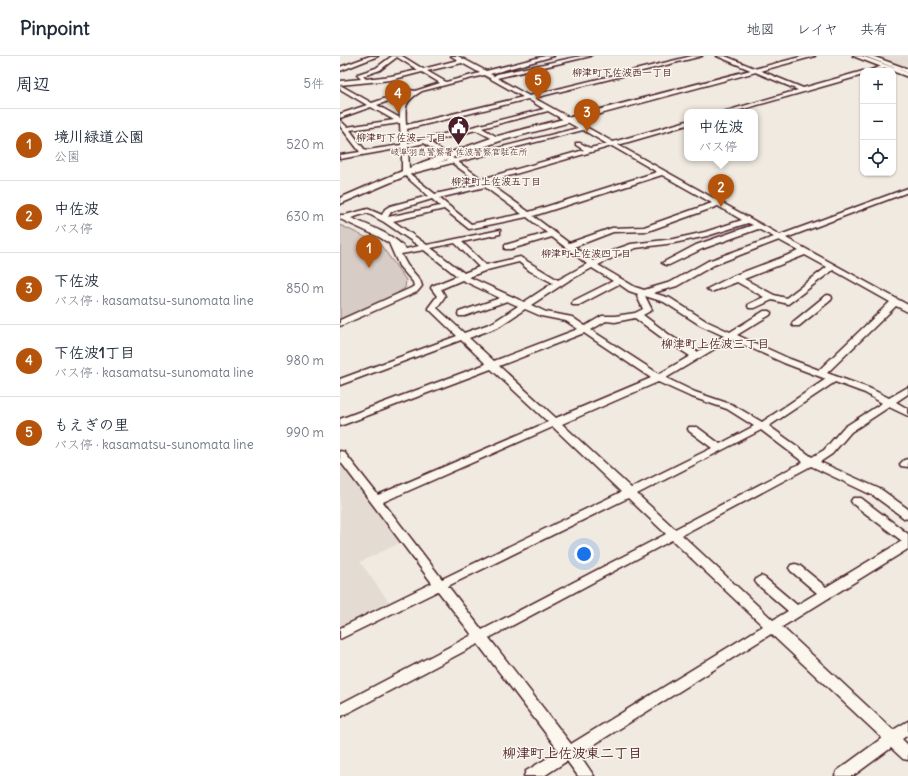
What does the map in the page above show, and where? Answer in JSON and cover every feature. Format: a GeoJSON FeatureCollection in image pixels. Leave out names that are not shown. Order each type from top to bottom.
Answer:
{"type":"FeatureCollection","features":[{"type":"Feature","properties":{"kind":"main road"},"geometry":{"type":"LineString","coordinates":[[340,201],[426,164],[496,139],[812,56]]}},
{"type":"Feature","properties":{"kind":"main road"},"geometry":{"type":"LineString","coordinates":[[849,56],[882,68]]}},
{"type":"Feature","properties":{"kind":"main road"},"geometry":{"type":"LineString","coordinates":[[856,56],[908,76]]}},
{"type":"Feature","properties":{"kind":"main road"},"geometry":{"type":"LineString","coordinates":[[896,71],[908,76]]}},
{"type":"Feature","properties":{"kind":"street"},"geometry":{"type":"LineString","coordinates":[[340,69],[375,56]]}},
{"type":"Feature","properties":{"kind":"street"},"geometry":{"type":"LineString","coordinates":[[340,77],[361,75],[378,69],[396,56],[444,83]]}},
{"type":"Feature","properties":{"kind":"street"},"geometry":{"type":"LineString","coordinates":[[454,56],[908,309]]}},
{"type":"Feature","properties":{"kind":"street"},"geometry":{"type":"LineString","coordinates":[[340,116],[411,91],[420,90],[551,56]]}},
{"type":"Feature","properties":{"kind":"street"},"geometry":{"type":"LineString","coordinates":[[493,77],[588,56]]}},
{"type":"Feature","properties":{"kind":"street"},"geometry":{"type":"LineString","coordinates":[[403,128],[699,56]]}},
{"type":"Feature","properties":{"kind":"street"},"geometry":{"type":"LineString","coordinates":[[720,56],[803,90]]}},
{"type":"Feature","properties":{"kind":"street"},"geometry":{"type":"LineString","coordinates":[[870,57],[880,56]]}},
{"type":"Feature","properties":{"kind":"street"},"geometry":{"type":"LineString","coordinates":[[870,57],[889,68]]}},
{"type":"Feature","properties":{"kind":"street"},"geometry":{"type":"LineString","coordinates":[[340,83],[391,78],[462,61]]}},
{"type":"Feature","properties":{"kind":"street"},"geometry":{"type":"LineString","coordinates":[[896,69],[908,63]]}},
{"type":"Feature","properties":{"kind":"street"},"geometry":{"type":"LineString","coordinates":[[896,70],[908,70]]}},
{"type":"Feature","properties":{"kind":"street"},"geometry":{"type":"LineString","coordinates":[[736,109],[860,74]]}},
{"type":"Feature","properties":{"kind":"street"},"geometry":{"type":"LineString","coordinates":[[361,75],[365,81]]}},
{"type":"Feature","properties":{"kind":"street"},"geometry":{"type":"LineString","coordinates":[[340,87],[401,120]]}},
{"type":"Feature","properties":{"kind":"street"},"geometry":{"type":"LineString","coordinates":[[405,173],[405,146],[401,120],[402,108],[404,101],[420,90]]}},
{"type":"Feature","properties":{"kind":"street"},"geometry":{"type":"LineString","coordinates":[[340,93],[349,92]]}},
{"type":"Feature","properties":{"kind":"street"},"geometry":{"type":"LineString","coordinates":[[340,157],[405,146],[549,109]]}},
{"type":"Feature","properties":{"kind":"street"},"geometry":{"type":"LineString","coordinates":[[347,129],[401,120]]}},
{"type":"Feature","properties":{"kind":"street"},"geometry":{"type":"LineString","coordinates":[[340,122],[362,150],[366,152]]}},
{"type":"Feature","properties":{"kind":"street"},"geometry":{"type":"LineString","coordinates":[[386,220],[388,211],[393,208],[485,183],[684,124]]}},
{"type":"Feature","properties":{"kind":"street"},"geometry":{"type":"LineString","coordinates":[[476,127],[496,139]]}},
{"type":"Feature","properties":{"kind":"street"},"geometry":{"type":"LineString","coordinates":[[405,173],[584,128]]}},
{"type":"Feature","properties":{"kind":"street"},"geometry":{"type":"LineString","coordinates":[[425,141],[485,183],[593,265],[619,281],[644,294],[673,303],[703,323],[787,361],[868,391],[908,413]]}},
{"type":"Feature","properties":{"kind":"street"},"geometry":{"type":"LineString","coordinates":[[578,144],[590,151]]}},
{"type":"Feature","properties":{"kind":"street"},"geometry":{"type":"LineString","coordinates":[[406,162],[413,165],[426,164]]}},
{"type":"Feature","properties":{"kind":"street"},"geometry":{"type":"LineString","coordinates":[[405,173],[466,227],[528,215],[664,172]]}},
{"type":"Feature","properties":{"kind":"street"},"geometry":{"type":"LineString","coordinates":[[340,423],[584,330],[605,318],[615,319],[637,315],[648,310],[640,296],[644,294],[674,284],[711,264],[908,190]]}},
{"type":"Feature","properties":{"kind":"street"},"geometry":{"type":"LineString","coordinates":[[568,246],[612,230],[645,229],[719,203]]}},
{"type":"Feature","properties":{"kind":"street"},"geometry":{"type":"LineString","coordinates":[[386,220],[444,207]]}},
{"type":"Feature","properties":{"kind":"street"},"geometry":{"type":"LineString","coordinates":[[342,218],[368,211],[386,220],[462,277],[544,314],[569,319],[658,378],[692,394],[730,407],[762,426],[812,462],[878,493],[908,515]]}},
{"type":"Feature","properties":{"kind":"street"},"geometry":{"type":"LineString","coordinates":[[342,218],[382,235],[400,246],[404,252],[457,241],[502,239],[553,234]]}},
{"type":"Feature","properties":{"kind":"street"},"geometry":{"type":"LineString","coordinates":[[340,382],[495,325],[526,306],[558,283],[617,252],[636,246],[674,241],[707,234],[748,220]]}},
{"type":"Feature","properties":{"kind":"street"},"geometry":{"type":"LineString","coordinates":[[491,223],[502,239],[520,259],[533,269],[558,283]]}},
{"type":"Feature","properties":{"kind":"street"},"geometry":{"type":"LineString","coordinates":[[666,263],[699,248],[758,226]]}},
{"type":"Feature","properties":{"kind":"street"},"geometry":{"type":"LineString","coordinates":[[457,241],[484,268]]}},
{"type":"Feature","properties":{"kind":"street"},"geometry":{"type":"LineString","coordinates":[[340,323],[414,290],[418,286],[417,282],[403,266],[392,242]]}},
{"type":"Feature","properties":{"kind":"street"},"geometry":{"type":"LineString","coordinates":[[711,289],[804,252]]}},
{"type":"Feature","properties":{"kind":"street"},"geometry":{"type":"LineString","coordinates":[[520,259],[484,268],[435,288],[440,292],[441,296],[432,308],[491,365],[908,754]]}},
{"type":"Feature","properties":{"kind":"street"},"geometry":{"type":"LineString","coordinates":[[736,278],[771,297],[788,301],[832,267]]}},
{"type":"Feature","properties":{"kind":"street"},"geometry":{"type":"LineString","coordinates":[[576,303],[619,281]]}},
{"type":"Feature","properties":{"kind":"street"},"geometry":{"type":"LineString","coordinates":[[752,306],[771,297]]}},
{"type":"Feature","properties":{"kind":"street"},"geometry":{"type":"LineString","coordinates":[[462,314],[507,298]]}},
{"type":"Feature","properties":{"kind":"street"},"geometry":{"type":"LineString","coordinates":[[796,324],[828,298]]}},
{"type":"Feature","properties":{"kind":"street"},"geometry":{"type":"LineString","coordinates":[[821,373],[895,302]]}},
{"type":"Feature","properties":{"kind":"street"},"geometry":{"type":"LineString","coordinates":[[375,501],[658,378],[732,336],[767,313]]}},
{"type":"Feature","properties":{"kind":"street"},"geometry":{"type":"LineString","coordinates":[[637,315],[668,338],[697,356]]}},
{"type":"Feature","properties":{"kind":"street"},"geometry":{"type":"LineString","coordinates":[[340,634],[719,449],[762,426],[834,378]]}},
{"type":"Feature","properties":{"kind":"street"},"geometry":{"type":"LineString","coordinates":[[340,711],[827,454],[840,436],[847,430],[908,390]]}},
{"type":"Feature","properties":{"kind":"street"},"geometry":{"type":"LineString","coordinates":[[693,429],[719,449]]}},
{"type":"Feature","properties":{"kind":"street"},"geometry":{"type":"LineString","coordinates":[[340,454],[587,776]]}},
{"type":"Feature","properties":{"kind":"street"},"geometry":{"type":"LineString","coordinates":[[531,776],[826,594],[908,541],[857,501]]}},
{"type":"Feature","properties":{"kind":"street"},"geometry":{"type":"LineString","coordinates":[[795,568],[826,594]]}},
{"type":"Feature","properties":{"kind":"street"},"geometry":{"type":"LineString","coordinates":[[761,581],[797,612]]}},
{"type":"Feature","properties":{"kind":"street"},"geometry":{"type":"LineString","coordinates":[[842,776],[908,727]]}},
{"type":"Feature","properties":{"kind":"shaded area"},"geometry":{"type":"Polygon","coordinates":[[[864,56],[908,56],[908,71],[864,56]]]}},
{"type":"Feature","properties":{"kind":"shaded area"},"geometry":{"type":"Polygon","coordinates":[[[340,225],[380,244],[406,280],[405,288],[393,296],[340,319],[340,225]]]}},
{"type":"Feature","properties":{"kind":"shaded area"},"geometry":{"type":"Polygon","coordinates":[[[340,461],[402,542],[360,562],[392,606],[340,631],[340,461]]]}},
{"type":"Feature","properties":{"kind":"place","name":"もえぎの里"},"geometry":{"type":"Point","coordinates":[538,100]}},
{"type":"Feature","properties":{"kind":"place","name":"下佐波1丁目"},"geometry":{"type":"Point","coordinates":[398,113]}},
{"type":"Feature","properties":{"kind":"place","name":"下佐波"},"geometry":{"type":"Point","coordinates":[587,132]}},
{"type":"Feature","properties":{"kind":"place","name":"岐阜羽島警察署 佐波警察官駐在所"},"geometry":{"type":"Point","coordinates":[459,146]}},
{"type":"Feature","properties":{"kind":"place","name":"中佐波"},"geometry":{"type":"Point","coordinates":[721,207]}},
{"type":"Feature","properties":{"kind":"place","name":"境川緑道公園"},"geometry":{"type":"Point","coordinates":[369,268]}},
{"type":"Feature","properties":{"kind":"district","name":"柳津町下佐波西一丁目"},"geometry":{"type":"Point","coordinates":[622,72]}},
{"type":"Feature","properties":{"kind":"district","name":"柳津町下佐波一丁目"},"geometry":{"type":"Point","coordinates":[401,137]}},
{"type":"Feature","properties":{"kind":"district","name":"柳津町上佐波五丁目"},"geometry":{"type":"Point","coordinates":[496,181]}},
{"type":"Feature","properties":{"kind":"district","name":"柳津町上佐波四丁目"},"geometry":{"type":"Point","coordinates":[586,253]}},
{"type":"Feature","properties":{"kind":"district","name":"柳津町上佐波三丁目"},"geometry":{"type":"Point","coordinates":[715,343]}},
{"type":"Feature","properties":{"kind":"district","name":"柳津町上佐波東二丁目"},"geometry":{"type":"Point","coordinates":[572,753]}}]}
